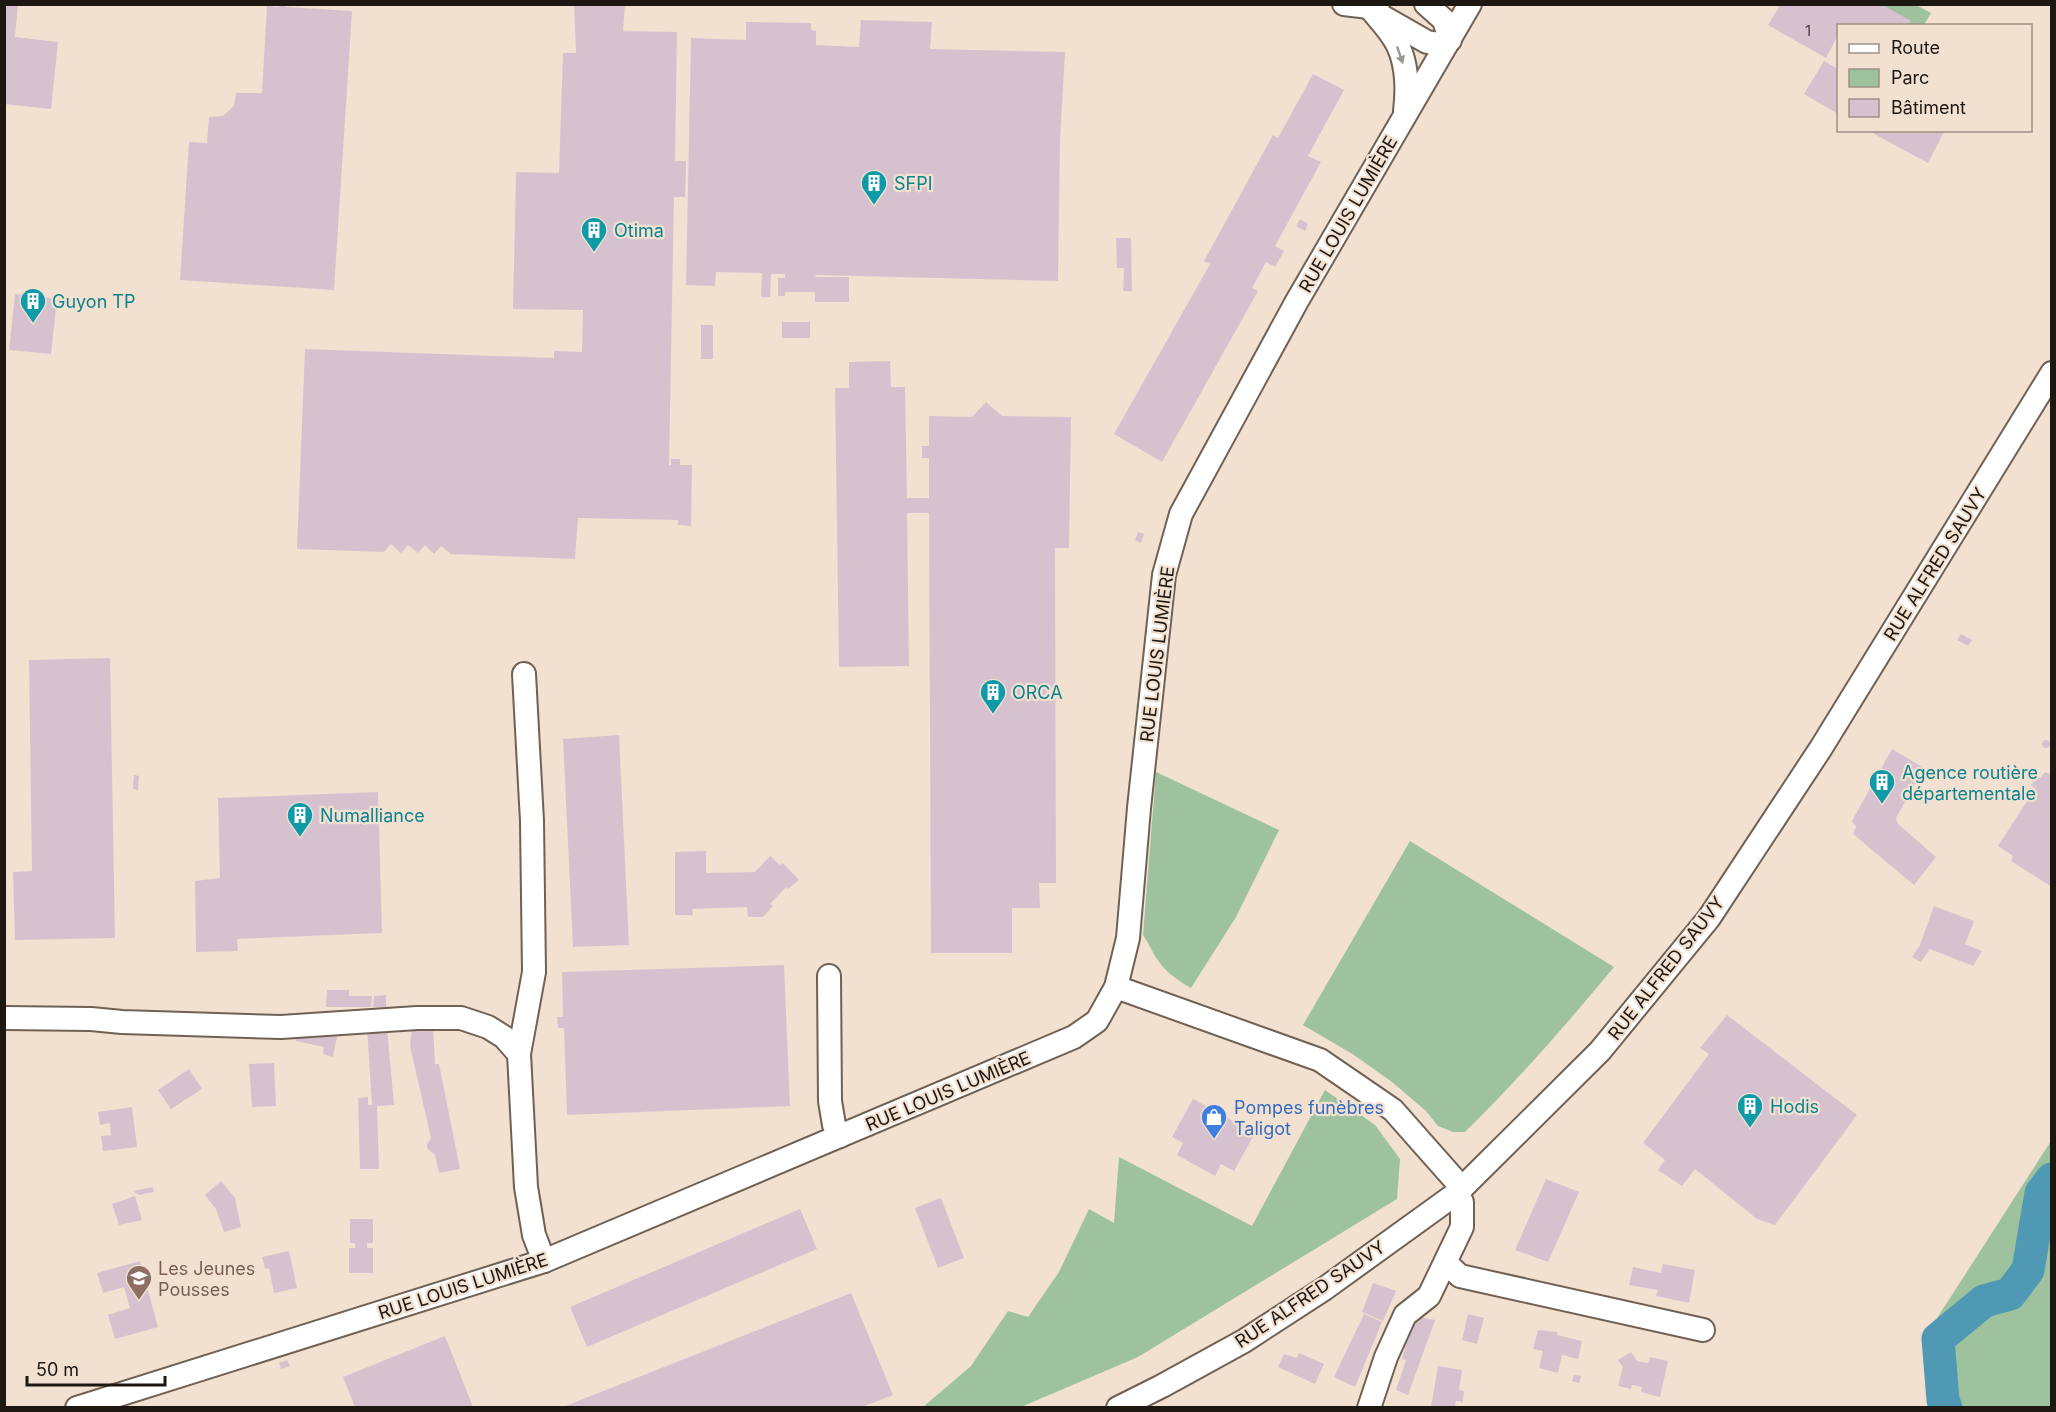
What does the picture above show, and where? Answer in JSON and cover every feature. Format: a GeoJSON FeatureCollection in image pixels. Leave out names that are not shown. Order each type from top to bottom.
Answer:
{"type":"FeatureCollection","features":[{"type":"Feature","properties":{"kind":"street"},"geometry":{"type":"LineString","coordinates":[[1344,4],[1373,6],[1405,31],[1427,42],[1448,43],[1444,20],[1426,4]]}},
{"type":"Feature","properties":{"kind":"street","name":"RUE LOUIS LUMIÈRE"},"geometry":{"type":"LineString","coordinates":[[77,1407],[544,1262],[1074,1037],[1096,1021],[1116,987],[1128,938],[1164,575],[1181,514],[1297,301],[1470,4]]}},
{"type":"Feature","properties":{"kind":"street"},"geometry":{"type":"LineString","coordinates":[[1373,6],[1394,38],[1403,59],[1407,87],[1405,116]]}},
{"type":"Feature","properties":{"kind":"street","name":"RUE ALFRED SAUVY"},"geometry":{"type":"LineString","coordinates":[[1118,1407],[1244,1341],[1324,1289],[1459,1190],[1600,1051],[1708,918],[1821,748],[2052,373]]}},
{"type":"Feature","properties":{"kind":"street"},"geometry":{"type":"LineString","coordinates":[[524,674],[532,821],[534,972],[519,1054],[526,1187],[534,1235],[544,1262]]}},
{"type":"Feature","properties":{"kind":"street"},"geometry":{"type":"LineString","coordinates":[[829,976],[830,1101],[834,1125],[840,1136]]}},
{"type":"Feature","properties":{"kind":"street"},"geometry":{"type":"LineString","coordinates":[[1116,987],[1320,1060],[1393,1110],[1459,1190],[1462,1202],[1462,1227],[1429,1296],[1405,1315],[1386,1357],[1369,1407]]}},
{"type":"Feature","properties":{"kind":"street"},"geometry":{"type":"LineString","coordinates":[[4,1018],[91,1019],[281,1027],[417,1018],[461,1018],[488,1026],[504,1037],[519,1054]]}},
{"type":"Feature","properties":{"kind":"street"},"geometry":{"type":"LineString","coordinates":[[1446,1263],[1461,1276],[1703,1330]]}},
{"type":"Feature","properties":{"kind":"green space"},"geometry":{"type":"Polygon","coordinates":[[[1881,5],[1916,5],[1931,13],[1925,24],[1907,24],[1881,5]]]}},
{"type":"Feature","properties":{"kind":"green space"},"geometry":{"type":"Polygon","coordinates":[[[1156,772],[1279,830],[1236,917],[1191,988],[1162,966],[1143,935],[1156,772]]]}},
{"type":"Feature","properties":{"kind":"green space"},"geometry":{"type":"Polygon","coordinates":[[[1410,841],[1614,967],[1542,1051],[1465,1132],[1453,1132],[1438,1126],[1426,1111],[1392,1082],[1354,1055],[1303,1025],[1410,841]]]}},
{"type":"Feature","properties":{"kind":"green space"},"geometry":{"type":"Polygon","coordinates":[[[1325,1090],[1375,1125],[1400,1159],[1397,1199],[1138,1357],[1021,1407],[923,1407],[971,1366],[1008,1311],[1028,1317],[1059,1272],[1089,1209],[1114,1223],[1119,1157],[1252,1226],[1325,1090]]]}},
{"type":"Feature","properties":{"kind":"green space"},"geometry":{"type":"Polygon","coordinates":[[[2051,1141],[2051,1407],[1935,1407],[1932,1326],[2051,1141]]]}},
{"type":"Feature","properties":{"kind":"building"},"geometry":{"type":"Polygon","coordinates":[[[4,4],[18,4],[15,37],[58,42],[51,109],[4,104],[4,4]]]}},
{"type":"Feature","properties":{"kind":"building"},"geometry":{"type":"Polygon","coordinates":[[[279,4],[286,4],[286,7],[352,11],[334,290],[180,280],[189,142],[207,143],[209,117],[223,116],[234,106],[236,93],[262,93],[267,6],[279,7],[279,4]]]}},
{"type":"Feature","properties":{"kind":"building","name":"Otima"},"geometry":{"type":"Polygon","coordinates":[[[574,4],[625,5],[623,31],[677,32],[675,161],[686,161],[686,170],[685,197],[674,197],[669,465],[671,465],[671,459],[680,459],[680,465],[692,465],[691,526],[678,525],[678,520],[578,518],[575,559],[451,554],[441,546],[434,554],[425,545],[418,553],[408,545],[401,553],[391,544],[384,552],[297,549],[305,349],[554,358],[554,351],[582,352],[583,310],[513,309],[516,172],[559,173],[563,53],[576,53],[574,4]]]}},
{"type":"Feature","properties":{"kind":"building"},"geometry":{"type":"Polygon","coordinates":[[[1781,4],[1881,4],[1911,21],[1909,24],[1837,24],[1837,37],[1826,58],[1768,25],[1781,4]]]}},
{"type":"Feature","properties":{"kind":"building","name":"SFPI"},"geometry":{"type":"Polygon","coordinates":[[[861,20],[932,22],[930,49],[1065,52],[1060,140],[1058,281],[816,275],[815,277],[849,277],[849,302],[815,302],[815,292],[785,292],[785,296],[778,296],[778,278],[785,278],[785,274],[771,274],[770,297],[761,297],[762,273],[716,272],[715,286],[686,285],[691,38],[746,40],[746,22],[811,23],[811,30],[816,31],[816,45],[859,47],[861,20]]]}},
{"type":"Feature","properties":{"kind":"building"},"geometry":{"type":"Polygon","coordinates":[[[1824,61],[1837,68],[1837,113],[1804,94],[1824,61]]]}},
{"type":"Feature","properties":{"kind":"building"},"geometry":{"type":"Polygon","coordinates":[[[1313,74],[1344,90],[1308,156],[1321,162],[1275,246],[1284,251],[1275,267],[1266,262],[1252,288],[1258,291],[1162,462],[1114,434],[1210,264],[1204,261],[1273,135],[1278,138],[1313,74]]]}},
{"type":"Feature","properties":{"kind":"building"},"geometry":{"type":"Polygon","coordinates":[[[1871,132],[1944,132],[1928,163],[1871,132]]]}},
{"type":"Feature","properties":{"kind":"building"},"geometry":{"type":"Polygon","coordinates":[[[1300,219],[1308,224],[1305,231],[1296,226],[1300,219]]]}},
{"type":"Feature","properties":{"kind":"building"},"geometry":{"type":"Polygon","coordinates":[[[1116,238],[1131,238],[1132,291],[1123,291],[1124,268],[1117,268],[1116,238]]]}},
{"type":"Feature","properties":{"kind":"building","name":"Guyon TP"},"geometry":{"type":"Polygon","coordinates":[[[15,294],[57,299],[51,354],[9,350],[15,294]]]}},
{"type":"Feature","properties":{"kind":"building"},"geometry":{"type":"Polygon","coordinates":[[[782,322],[810,322],[810,338],[782,338],[782,322]]]}},
{"type":"Feature","properties":{"kind":"building"},"geometry":{"type":"Polygon","coordinates":[[[701,325],[713,325],[713,359],[701,359],[701,325]]]}},
{"type":"Feature","properties":{"kind":"building","name":"ORCA"},"geometry":{"type":"Polygon","coordinates":[[[890,361],[891,387],[905,387],[907,498],[929,498],[929,458],[922,458],[922,446],[929,446],[929,416],[972,417],[986,402],[1002,416],[1071,417],[1069,548],[1055,548],[1056,883],[1039,883],[1040,908],[1012,908],[1012,953],[931,953],[929,513],[907,513],[909,666],[839,667],[835,388],[849,388],[849,362],[890,361]]]}},
{"type":"Feature","properties":{"kind":"building"},"geometry":{"type":"Polygon","coordinates":[[[1138,532],[1144,534],[1141,543],[1135,540],[1138,532]]]}},
{"type":"Feature","properties":{"kind":"building"},"geometry":{"type":"Polygon","coordinates":[[[1961,634],[1972,640],[1968,646],[1957,640],[1961,634]]]}},
{"type":"Feature","properties":{"kind":"building"},"geometry":{"type":"Polygon","coordinates":[[[110,658],[115,938],[15,940],[13,872],[32,871],[29,660],[110,658]]]}},
{"type":"Feature","properties":{"kind":"building"},"geometry":{"type":"Polygon","coordinates":[[[619,735],[629,945],[573,947],[563,739],[619,735]]]}},
{"type":"Feature","properties":{"kind":"building"},"geometry":{"type":"Polygon","coordinates":[[[2046,740],[2050,744],[2046,748],[2042,744],[2046,740]]]}},
{"type":"Feature","properties":{"kind":"building","name":"Agence routière départementale"},"geometry":{"type":"Polygon","coordinates":[[[1892,749],[1924,768],[1896,818],[1898,824],[1936,857],[1914,885],[1853,834],[1856,827],[1852,821],[1892,749]]]}},
{"type":"Feature","properties":{"kind":"building"},"geometry":{"type":"Polygon","coordinates":[[[2045,772],[2052,775],[2052,887],[2011,861],[2013,856],[1998,846],[2035,789],[2031,785],[2037,776],[2040,778],[2045,772]]]}},
{"type":"Feature","properties":{"kind":"building"},"geometry":{"type":"Polygon","coordinates":[[[134,775],[139,776],[138,790],[133,789],[134,775]]]}},
{"type":"Feature","properties":{"kind":"building","name":"Numalliance"},"geometry":{"type":"Polygon","coordinates":[[[378,792],[382,933],[237,939],[238,951],[196,952],[195,881],[220,878],[218,798],[378,792]]]}},
{"type":"Feature","properties":{"kind":"building"},"geometry":{"type":"Polygon","coordinates":[[[706,851],[706,873],[755,872],[770,856],[780,865],[783,863],[799,880],[788,889],[786,887],[770,904],[773,906],[763,917],[748,917],[747,907],[692,909],[693,915],[675,915],[675,852],[706,851]]]}},
{"type":"Feature","properties":{"kind":"building"},"geometry":{"type":"Polygon","coordinates":[[[1934,906],[1974,921],[1965,944],[1982,951],[1973,966],[1930,949],[1921,962],[1912,957],[1920,945],[1934,906]]]}},
{"type":"Feature","properties":{"kind":"building"},"geometry":{"type":"Polygon","coordinates":[[[784,965],[790,1106],[567,1115],[564,1028],[558,1028],[557,1017],[563,1017],[562,972],[784,965]]]}},
{"type":"Feature","properties":{"kind":"building"},"geometry":{"type":"Polygon","coordinates":[[[327,990],[349,990],[349,996],[372,996],[371,1007],[326,1007],[327,990]]]}},
{"type":"Feature","properties":{"kind":"building"},"geometry":{"type":"Polygon","coordinates":[[[386,995],[386,1007],[373,1007],[374,996],[386,995]]]}},
{"type":"Feature","properties":{"kind":"building","name":"Hodis"},"geometry":{"type":"Polygon","coordinates":[[[1727,1015],[1857,1115],[1775,1225],[1757,1219],[1695,1169],[1682,1186],[1658,1170],[1665,1160],[1643,1143],[1709,1054],[1700,1048],[1727,1015]]]}},
{"type":"Feature","properties":{"kind":"building"},"geometry":{"type":"Polygon","coordinates":[[[367,1028],[387,1028],[394,1105],[377,1106],[379,1169],[360,1169],[358,1098],[368,1097],[368,1105],[372,1105],[367,1028]]]}},
{"type":"Feature","properties":{"kind":"building"},"geometry":{"type":"Polygon","coordinates":[[[412,1028],[433,1028],[435,1064],[439,1064],[460,1169],[439,1173],[435,1155],[427,1148],[431,1138],[410,1046],[412,1028]]]}},
{"type":"Feature","properties":{"kind":"building"},"geometry":{"type":"Polygon","coordinates":[[[298,1029],[337,1037],[333,1057],[323,1054],[324,1047],[296,1041],[298,1029]]]}},
{"type":"Feature","properties":{"kind":"building"},"geometry":{"type":"Polygon","coordinates":[[[274,1063],[276,1106],[252,1107],[249,1064],[274,1063]]]}},
{"type":"Feature","properties":{"kind":"building"},"geometry":{"type":"Polygon","coordinates":[[[189,1069],[202,1089],[171,1109],[158,1090],[189,1069]]]}},
{"type":"Feature","properties":{"kind":"building","name":"Pompes funèbres Taligot"},"geometry":{"type":"Polygon","coordinates":[[[1193,1099],[1255,1133],[1234,1171],[1221,1164],[1215,1176],[1177,1155],[1183,1143],[1172,1137],[1193,1099]]]}},
{"type":"Feature","properties":{"kind":"building"},"geometry":{"type":"Polygon","coordinates":[[[132,1107],[137,1147],[103,1151],[101,1136],[111,1135],[110,1123],[100,1125],[98,1112],[132,1107]]]}},
{"type":"Feature","properties":{"kind":"building"},"geometry":{"type":"Polygon","coordinates":[[[1546,1179],[1579,1192],[1548,1262],[1515,1250],[1546,1179]]]}},
{"type":"Feature","properties":{"kind":"building"},"geometry":{"type":"Polygon","coordinates":[[[221,1181],[235,1198],[241,1227],[224,1232],[216,1209],[205,1195],[221,1181]]]}},
{"type":"Feature","properties":{"kind":"building"},"geometry":{"type":"Polygon","coordinates":[[[153,1187],[154,1192],[139,1195],[133,1191],[153,1187]]]}},
{"type":"Feature","properties":{"kind":"building"},"geometry":{"type":"Polygon","coordinates":[[[135,1196],[142,1220],[119,1225],[112,1204],[135,1196]]]}},
{"type":"Feature","properties":{"kind":"building"},"geometry":{"type":"Polygon","coordinates":[[[941,1198],[964,1258],[938,1268],[915,1208],[941,1198]]]}},
{"type":"Feature","properties":{"kind":"building"},"geometry":{"type":"Polygon","coordinates":[[[800,1209],[817,1249],[587,1347],[570,1307],[800,1209]]]}},
{"type":"Feature","properties":{"kind":"building"},"geometry":{"type":"Polygon","coordinates":[[[350,1219],[373,1219],[373,1243],[367,1243],[367,1248],[373,1248],[373,1273],[349,1273],[349,1248],[355,1248],[355,1243],[350,1243],[350,1219]]]}},
{"type":"Feature","properties":{"kind":"building"},"geometry":{"type":"Polygon","coordinates":[[[289,1251],[297,1288],[274,1293],[269,1268],[265,1269],[262,1257],[289,1251]]]}},
{"type":"Feature","properties":{"kind":"building","name":"Les Jeunes Pousses"},"geometry":{"type":"Polygon","coordinates":[[[140,1261],[158,1327],[115,1339],[108,1315],[130,1308],[124,1287],[103,1293],[97,1273],[140,1261]]]}},
{"type":"Feature","properties":{"kind":"building"},"geometry":{"type":"Polygon","coordinates":[[[1663,1264],[1695,1270],[1689,1303],[1656,1296],[1658,1290],[1629,1285],[1633,1267],[1661,1273],[1663,1264]]]}},
{"type":"Feature","properties":{"kind":"building"},"geometry":{"type":"Polygon","coordinates":[[[1373,1283],[1396,1291],[1383,1321],[1362,1312],[1373,1283]]]}},
{"type":"Feature","properties":{"kind":"building"},"geometry":{"type":"Polygon","coordinates":[[[851,1293],[893,1395],[862,1407],[563,1407],[851,1293]]]}},
{"type":"Feature","properties":{"kind":"building"},"geometry":{"type":"Polygon","coordinates":[[[1364,1314],[1382,1322],[1355,1387],[1334,1377],[1364,1314]]]}},
{"type":"Feature","properties":{"kind":"building"},"geometry":{"type":"Polygon","coordinates":[[[1468,1314],[1484,1318],[1477,1344],[1462,1340],[1468,1314]]]}},
{"type":"Feature","properties":{"kind":"building"},"geometry":{"type":"Polygon","coordinates":[[[1414,1316],[1435,1320],[1408,1395],[1396,1390],[1406,1360],[1402,1359],[1414,1316]]]}},
{"type":"Feature","properties":{"kind":"building"},"geometry":{"type":"Polygon","coordinates":[[[1538,1330],[1557,1332],[1557,1335],[1582,1341],[1578,1359],[1562,1355],[1558,1373],[1539,1368],[1543,1351],[1533,1349],[1538,1330]]]}},
{"type":"Feature","properties":{"kind":"building"},"geometry":{"type":"Polygon","coordinates":[[[445,1336],[473,1407],[355,1407],[343,1377],[445,1336]]]}},
{"type":"Feature","properties":{"kind":"building"},"geometry":{"type":"Polygon","coordinates":[[[1631,1352],[1637,1361],[1648,1363],[1650,1357],[1668,1361],[1660,1397],[1641,1392],[1642,1387],[1632,1385],[1631,1389],[1618,1386],[1623,1367],[1618,1360],[1631,1352]]]}},
{"type":"Feature","properties":{"kind":"building"},"geometry":{"type":"Polygon","coordinates":[[[1299,1353],[1324,1364],[1315,1384],[1278,1367],[1284,1354],[1297,1358],[1299,1353]]]}},
{"type":"Feature","properties":{"kind":"building"},"geometry":{"type":"Polygon","coordinates":[[[287,1360],[290,1366],[281,1369],[279,1363],[287,1360]]]}},
{"type":"Feature","properties":{"kind":"building"},"geometry":{"type":"Polygon","coordinates":[[[1438,1366],[1462,1370],[1459,1390],[1464,1391],[1463,1402],[1456,1401],[1455,1407],[1431,1407],[1438,1366]]]}},
{"type":"Feature","properties":{"kind":"building"},"geometry":{"type":"Polygon","coordinates":[[[1574,1375],[1581,1376],[1579,1383],[1572,1381],[1574,1375]]]}},
{"type":"Feature","properties":{"kind":"waterway"},"geometry":{"type":"LineString","coordinates":[[1946,1408],[1943,1400],[1938,1339],[1984,1301],[2010,1294],[2028,1270],[2041,1193],[2052,1179]]}},
{"type":"Feature","properties":{"kind":"place","name":"SFPI"},"geometry":{"type":"Point","coordinates":[874,206]}},
{"type":"Feature","properties":{"kind":"place","name":"Otima"},"geometry":{"type":"Point","coordinates":[594,253]}},
{"type":"Feature","properties":{"kind":"place","name":"Guyon TP"},"geometry":{"type":"Point","coordinates":[33,324]}},
{"type":"Feature","properties":{"kind":"place","name":"ORCA"},"geometry":{"type":"Point","coordinates":[993,715]}},
{"type":"Feature","properties":{"kind":"place","name":"Agence routière départementale"},"geometry":{"type":"Point","coordinates":[1882,805]}},
{"type":"Feature","properties":{"kind":"place","name":"Numalliance"},"geometry":{"type":"Point","coordinates":[300,838]}},
{"type":"Feature","properties":{"kind":"place","name":"Hodis"},"geometry":{"type":"Point","coordinates":[1750,1129]}},
{"type":"Feature","properties":{"kind":"place","name":"Pompes funèbres Taligot"},"geometry":{"type":"Point","coordinates":[1214,1140]}},
{"type":"Feature","properties":{"kind":"place","name":"Les Jeunes Pousses"},"geometry":{"type":"Point","coordinates":[139,1301]}}]}
